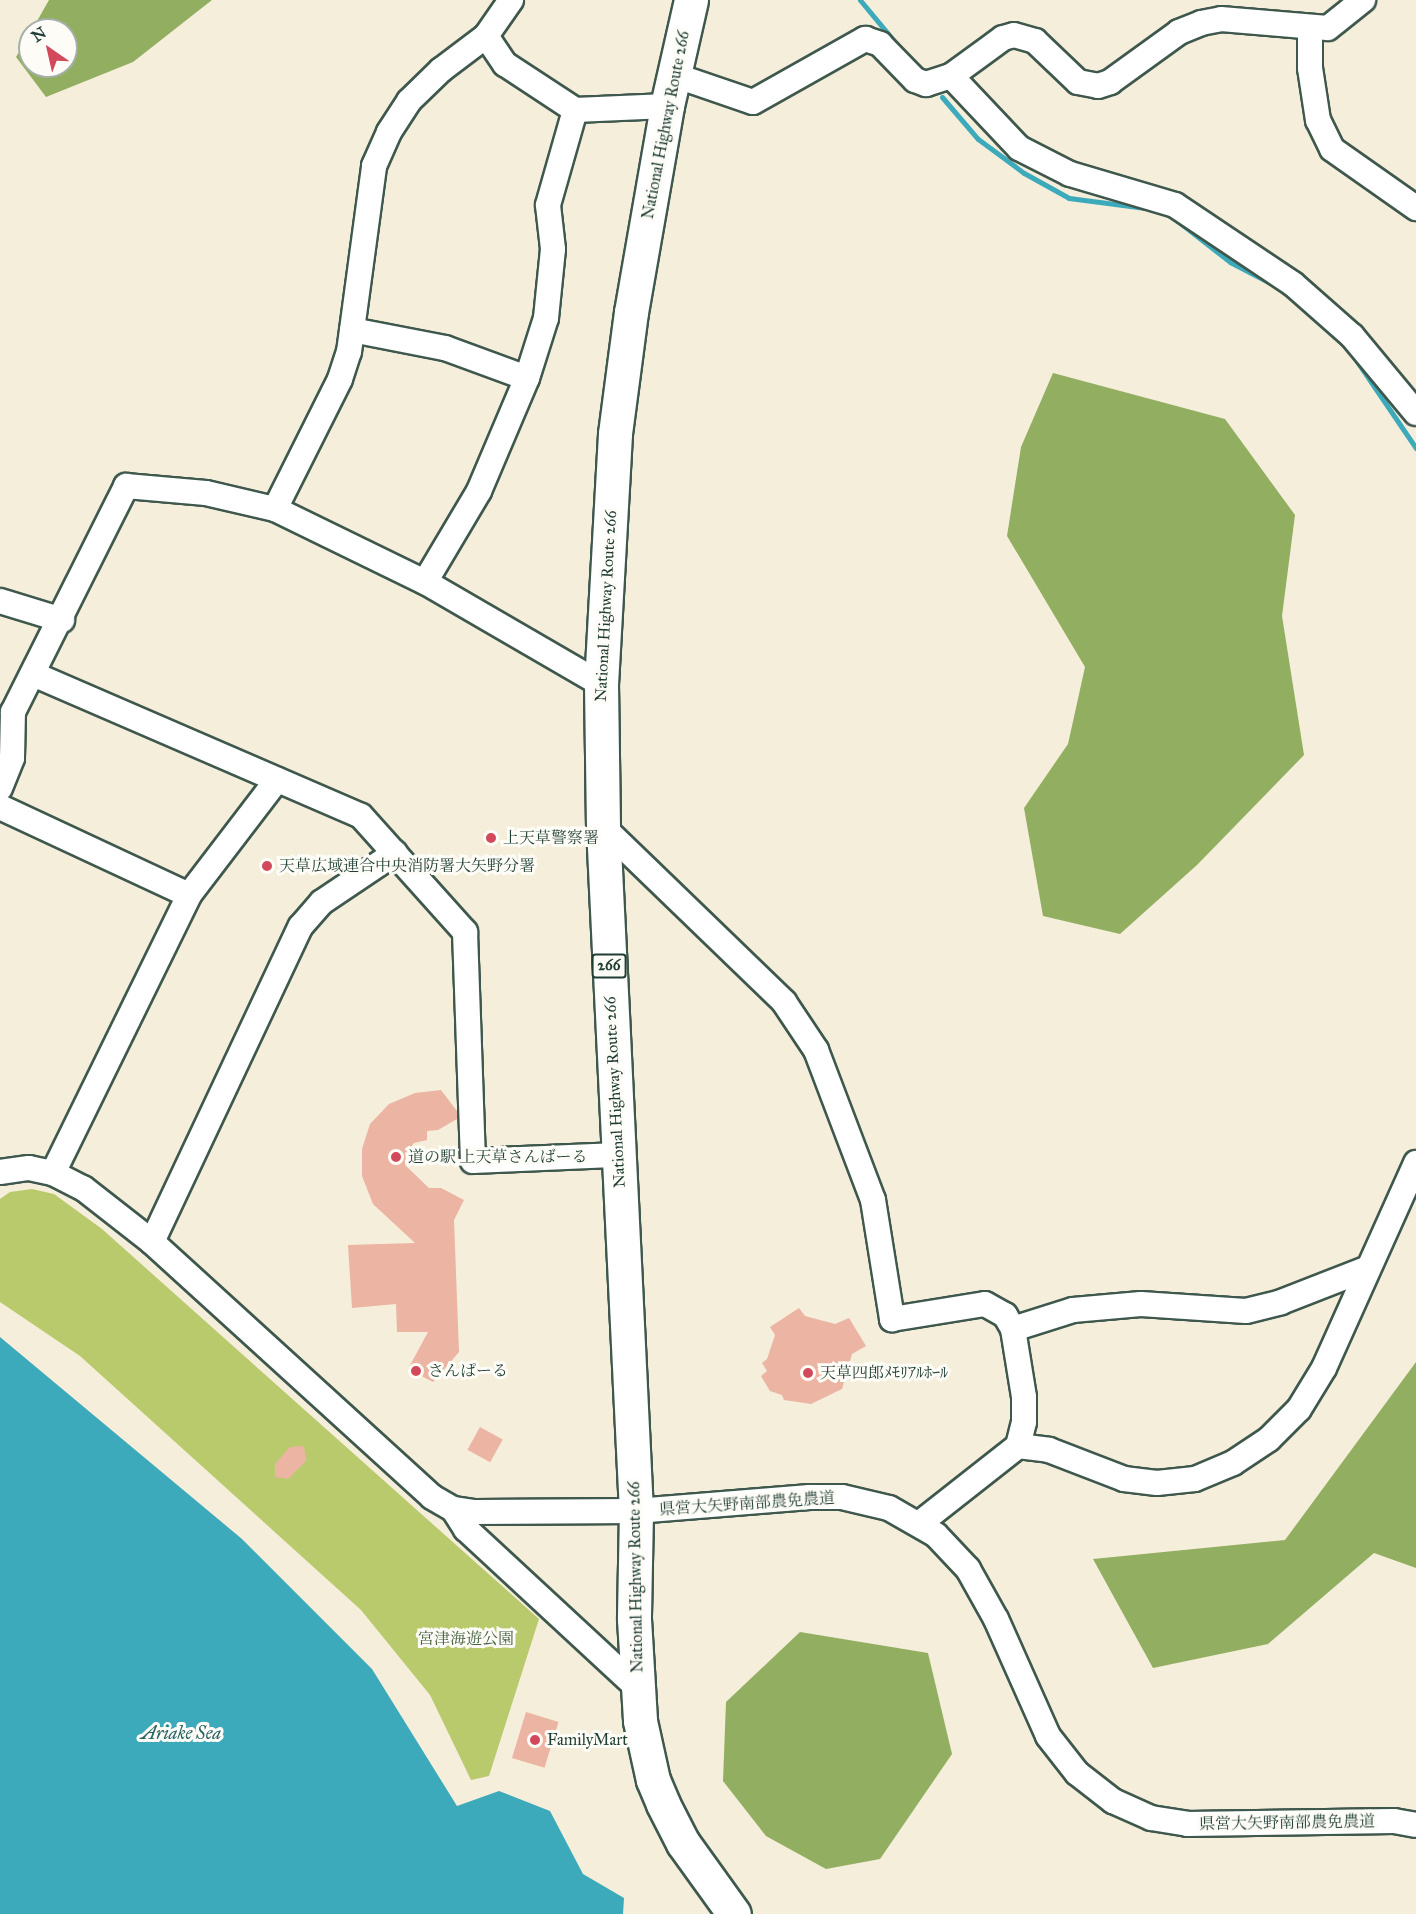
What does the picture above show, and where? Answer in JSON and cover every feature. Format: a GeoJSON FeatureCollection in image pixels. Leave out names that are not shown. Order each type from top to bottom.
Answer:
{"type":"FeatureCollection","features":[{"type":"Feature","properties":{"kind":"highway","name":"National Highway Route 266"},"geometry":{"type":"LineString","coordinates":[[691,0],[667,106],[631,312],[615,434],[601,684],[603,827],[636,1511],[634,1619],[638,1688],[646,1753],[663,1804],[683,1843],[734,1914]]}},
{"type":"Feature","properties":{"kind":"street"},"geometry":{"type":"LineString","coordinates":[[275,509],[340,379],[352,330],[374,166],[389,132],[410,101],[441,70],[486,36],[511,0]]}},
{"type":"Feature","properties":{"kind":"street"},"geometry":{"type":"LineString","coordinates":[[674,75],[753,102],[865,39],[880,44],[915,80],[926,84],[951,76],[1002,38],[1014,35],[1035,41],[1078,82],[1098,86],[1110,82],[1179,32],[1201,22],[1221,19],[1328,28],[1348,15],[1363,0]]}},
{"type":"Feature","properties":{"kind":"street"},"geometry":{"type":"LineString","coordinates":[[1310,28],[1310,68],[1318,120],[1332,149],[1416,208]]}},
{"type":"Feature","properties":{"kind":"street"},"geometry":{"type":"LineString","coordinates":[[486,36],[505,64],[575,110],[667,106]]}},
{"type":"Feature","properties":{"kind":"street"},"geometry":{"type":"LineString","coordinates":[[951,76],[1019,148],[1070,174],[1175,205],[1293,284],[1352,336],[1416,413]]}},
{"type":"Feature","properties":{"kind":"street"},"geometry":{"type":"LineString","coordinates":[[425,582],[479,490],[527,378],[546,318],[553,249],[548,205],[575,110]]}},
{"type":"Feature","properties":{"kind":"street"},"geometry":{"type":"LineString","coordinates":[[352,330],[445,348],[527,378]]}},
{"type":"Feature","properties":{"kind":"street"},"geometry":{"type":"LineString","coordinates":[[0,788],[12,758],[13,712],[62,620],[126,486],[206,493],[275,509],[425,582],[601,684]]}},
{"type":"Feature","properties":{"kind":"street"},"geometry":{"type":"LineString","coordinates":[[0,601],[62,620]]}},
{"type":"Feature","properties":{"kind":"street"},"geometry":{"type":"LineString","coordinates":[[33,674],[361,816],[465,932],[473,1161],[618,1155]]}},
{"type":"Feature","properties":{"kind":"street"},"geometry":{"type":"LineString","coordinates":[[53,1173],[189,895],[277,780]]}},
{"type":"Feature","properties":{"kind":"street"},"geometry":{"type":"LineString","coordinates":[[0,807],[189,895]]}},
{"type":"Feature","properties":{"kind":"street"},"geometry":{"type":"LineString","coordinates":[[603,827],[784,1002],[816,1050],[873,1200],[892,1319],[985,1304],[1005,1315],[1013,1329],[1024,1397],[1024,1422],[1018,1446],[920,1523]]}},
{"type":"Feature","properties":{"kind":"street"},"geometry":{"type":"LineString","coordinates":[[152,1242],[301,926],[322,902],[395,853]]}},
{"type":"Feature","properties":{"kind":"street"},"geometry":{"type":"LineString","coordinates":[[1018,1446],[1049,1450],[1124,1479],[1157,1483],[1195,1479],[1233,1463],[1269,1439],[1299,1409],[1324,1368],[1416,1163]]}},
{"type":"Feature","properties":{"kind":"street"},"geometry":{"type":"LineString","coordinates":[[0,1172],[29,1168],[53,1173],[83,1188],[152,1242],[432,1497],[453,1509],[466,1529],[638,1688]]}},
{"type":"Feature","properties":{"kind":"street"},"geometry":{"type":"LineString","coordinates":[[1013,1329],[1073,1310],[1142,1304],[1246,1311],[1281,1302],[1368,1268]]}},
{"type":"Feature","properties":{"kind":"street","name":"県営大矢野南部農免農道"},"geometry":{"type":"LineString","coordinates":[[453,1509],[476,1512],[636,1511],[842,1497],[889,1508],[920,1523],[951,1549],[983,1593],[1038,1718],[1061,1755],[1113,1801],[1151,1818],[1187,1824],[1394,1821],[1416,1825]]}},
{"type":"Feature","properties":{"kind":"green space"},"geometry":{"type":"Polygon","coordinates":[[[49,0],[212,0],[133,62],[46,97],[32,78],[78,78],[78,18],[39,18],[49,0]]]}},
{"type":"Feature","properties":{"kind":"green space"},"geometry":{"type":"Polygon","coordinates":[[[1053,373],[1225,419],[1295,515],[1282,616],[1304,755],[1197,865],[1120,934],[1043,916],[1024,808],[1068,744],[1085,667],[1007,536],[1021,447],[1053,373]]]}},
{"type":"Feature","properties":{"kind":"green space","name":"宮津海遊公園"},"geometry":{"type":"Polygon","coordinates":[[[32,1189],[54,1194],[102,1229],[539,1619],[489,1776],[471,1780],[430,1695],[361,1610],[80,1356],[0,1302],[0,1199],[10,1192],[32,1189]]]}},
{"type":"Feature","properties":{"kind":"green space"},"geometry":{"type":"Polygon","coordinates":[[[1416,1362],[1416,1568],[1374,1553],[1268,1644],[1153,1668],[1093,1559],[1285,1540],[1416,1362]]]}},
{"type":"Feature","properties":{"kind":"green space"},"geometry":{"type":"Polygon","coordinates":[[[800,1632],[928,1653],[952,1754],[880,1859],[826,1869],[766,1836],[723,1781],[726,1702],[800,1632]]]}},
{"type":"Feature","properties":{"kind":"water","name":"Ariake Sea"},"geometry":{"type":"Polygon","coordinates":[[[0,1337],[242,1539],[372,1669],[457,1806],[499,1791],[550,1811],[583,1874],[624,1898],[623,1914],[0,1914],[0,1337]]]}},
{"type":"Feature","properties":{"kind":"building"},"geometry":{"type":"Polygon","coordinates":[[[441,1090],[457,1111],[457,1119],[438,1130],[427,1131],[427,1140],[414,1143],[406,1153],[405,1165],[429,1188],[441,1188],[464,1200],[454,1220],[459,1352],[433,1382],[408,1369],[428,1332],[397,1332],[396,1304],[352,1308],[348,1245],[415,1243],[373,1204],[362,1176],[362,1149],[370,1124],[389,1104],[415,1093],[441,1090]]]}},
{"type":"Feature","properties":{"kind":"building"},"geometry":{"type":"Polygon","coordinates":[[[799,1308],[805,1316],[835,1324],[849,1318],[866,1346],[852,1354],[842,1389],[811,1404],[784,1400],[782,1395],[770,1391],[761,1376],[767,1371],[762,1363],[767,1359],[775,1335],[770,1327],[799,1308]]]}},
{"type":"Feature","properties":{"kind":"building"},"geometry":{"type":"Polygon","coordinates":[[[480,1427],[503,1440],[490,1462],[467,1450],[480,1427]]]}},
{"type":"Feature","properties":{"kind":"building"},"geometry":{"type":"Polygon","coordinates":[[[304,1446],[306,1461],[288,1479],[275,1477],[275,1464],[290,1447],[304,1446]]]}},
{"type":"Feature","properties":{"kind":"building","name":"FamilyMart"},"geometry":{"type":"Polygon","coordinates":[[[526,1712],[559,1722],[544,1768],[512,1758],[526,1712]]]}},
{"type":"Feature","properties":{"kind":"waterway"},"geometry":{"type":"LineString","coordinates":[[860,0],[899,47]]}},
{"type":"Feature","properties":{"kind":"waterway"},"geometry":{"type":"LineString","coordinates":[[942,97],[978,139],[1024,173],[1069,198],[1145,208]]}},
{"type":"Feature","properties":{"kind":"waterway"},"geometry":{"type":"LineString","coordinates":[[1175,219],[1230,262],[1272,284]]}},
{"type":"Feature","properties":{"kind":"waterway"},"geometry":{"type":"LineString","coordinates":[[1352,354],[1416,448]]}},
{"type":"Feature","properties":{"kind":"place","name":"上天草警察署"},"geometry":{"type":"Point","coordinates":[491,838]}},
{"type":"Feature","properties":{"kind":"place","name":"天草広域連合中央消防署大矢野分署"},"geometry":{"type":"Point","coordinates":[267,866]}},
{"type":"Feature","properties":{"kind":"place","name":"道の駅 上天草さんばーる"},"geometry":{"type":"Point","coordinates":[396,1157]}},
{"type":"Feature","properties":{"kind":"place","name":"さんぱーる"},"geometry":{"type":"Point","coordinates":[416,1371]}},
{"type":"Feature","properties":{"kind":"place","name":"天草四郎ﾒﾓﾘｱﾙﾎｰﾙ"},"geometry":{"type":"Point","coordinates":[808,1373]}},
{"type":"Feature","properties":{"kind":"place","name":"FamilyMart"},"geometry":{"type":"Point","coordinates":[535,1740]}}]}
